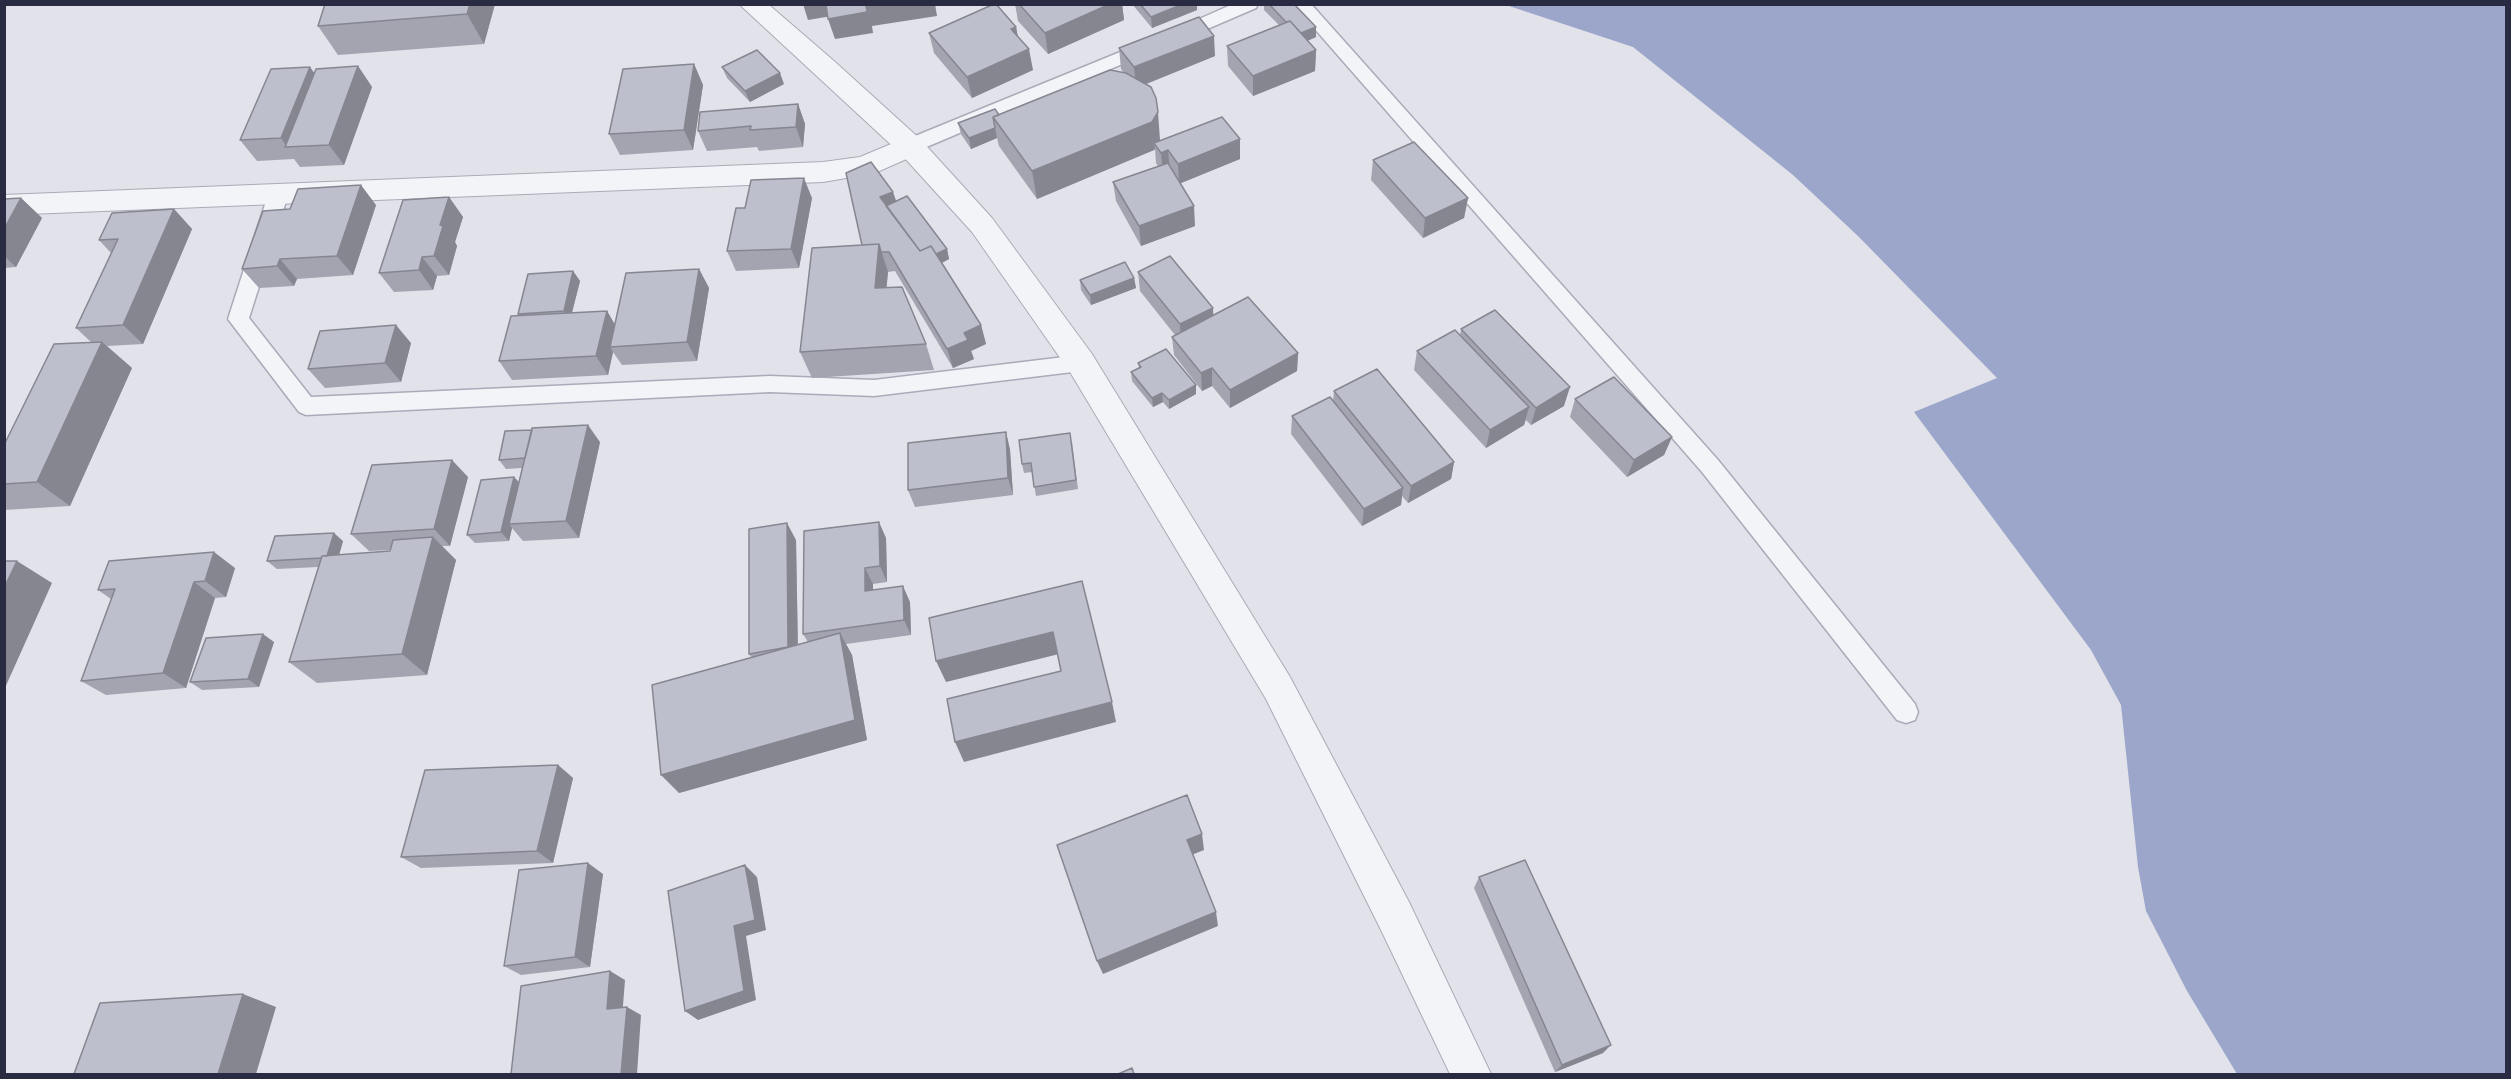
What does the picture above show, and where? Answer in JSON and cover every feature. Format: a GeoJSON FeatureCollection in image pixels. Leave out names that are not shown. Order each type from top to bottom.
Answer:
{"type":"FeatureCollection","features":[{"type":"Feature","properties":{"kind":"street"},"geometry":{"type":"LineString","coordinates":[[751,4],[825,67],[910,146],[982,225],[1081,363],[1278,688],[1395,916],[1471,1074]]}},
{"type":"Feature","properties":{"kind":"street"},"geometry":{"type":"LineString","coordinates":[[4,205],[279,192],[823,172],[865,166],[910,146]]}},
{"type":"Feature","properties":{"kind":"lane"},"geometry":{"type":"LineString","coordinates":[[910,146],[1251,4]]}},
{"type":"Feature","properties":{"kind":"lane"},"geometry":{"type":"LineString","coordinates":[[1301,4],[1710,466],[1906,712]]}},
{"type":"Feature","properties":{"kind":"lane"},"geometry":{"type":"LineString","coordinates":[[279,192],[238,319],[306,406],[771,384],[874,388],[1081,363]]}},
{"type":"Feature","properties":{"kind":"water"},"geometry":{"type":"Polygon","coordinates":[[[1506,5],[2506,5],[2506,1074],[2237,1074],[2187,991],[2146,911],[2138,867],[2121,705],[2091,650],[1914,412],[1997,378],[1859,237],[1793,175],[1633,47],[1506,5]]]}},
{"type":"Feature","properties":{"kind":"building"},"geometry":{"type":"Polygon","coordinates":[[[325,4],[470,4],[467,14],[318,26],[325,4]]]}},
{"type":"Feature","properties":{"kind":"building"},"geometry":{"type":"Polygon","coordinates":[[[826,4],[873,4],[866,6],[867,12],[828,19],[826,4]]]}},
{"type":"Feature","properties":{"kind":"building"},"geometry":{"type":"Polygon","coordinates":[[[994,4],[1016,27],[1011,29],[1029,49],[967,77],[929,33],[994,4]]]}},
{"type":"Feature","properties":{"kind":"building"},"geometry":{"type":"Polygon","coordinates":[[[1019,4],[1110,4],[1045,33],[1019,4]]]}},
{"type":"Feature","properties":{"kind":"building"},"geometry":{"type":"Polygon","coordinates":[[[1140,4],[1183,4],[1151,17],[1140,4]]]}},
{"type":"Feature","properties":{"kind":"building"},"geometry":{"type":"Polygon","coordinates":[[[1269,4],[1294,4],[1316,27],[1301,33],[1290,21],[1286,22],[1269,4]]]}},
{"type":"Feature","properties":{"kind":"building"},"geometry":{"type":"Polygon","coordinates":[[[1199,17],[1214,36],[1134,67],[1119,48],[1199,17]]]}},
{"type":"Feature","properties":{"kind":"building"},"geometry":{"type":"Polygon","coordinates":[[[1290,21],[1316,50],[1253,76],[1227,46],[1290,21]]]}},
{"type":"Feature","properties":{"kind":"building"},"geometry":{"type":"Polygon","coordinates":[[[757,50],[780,73],[745,91],[722,67],[757,50]]]}},
{"type":"Feature","properties":{"kind":"building"},"geometry":{"type":"Polygon","coordinates":[[[694,64],[684,130],[609,134],[623,69],[694,64]]]}},
{"type":"Feature","properties":{"kind":"building"},"geometry":{"type":"Polygon","coordinates":[[[358,66],[329,145],[285,147],[316,69],[358,66]]]}},
{"type":"Feature","properties":{"kind":"building"},"geometry":{"type":"Polygon","coordinates":[[[310,67],[281,138],[240,140],[271,69],[310,67]]]}},
{"type":"Feature","properties":{"kind":"building"},"geometry":{"type":"Polygon","coordinates":[[[1110,70],[1126,73],[1151,87],[1156,98],[1158,112],[1152,122],[1032,171],[993,117],[1110,70]]]}},
{"type":"Feature","properties":{"kind":"building"},"geometry":{"type":"Polygon","coordinates":[[[798,104],[796,127],[750,130],[751,126],[698,131],[700,112],[798,104]]]}},
{"type":"Feature","properties":{"kind":"building"},"geometry":{"type":"Polygon","coordinates":[[[995,109],[999,115],[993,117],[995,128],[969,138],[958,123],[995,109]]]}},
{"type":"Feature","properties":{"kind":"building"},"geometry":{"type":"Polygon","coordinates":[[[1222,117],[1240,139],[1178,164],[1168,150],[1161,153],[1154,143],[1222,117]]]}},
{"type":"Feature","properties":{"kind":"building"},"geometry":{"type":"Polygon","coordinates":[[[1414,142],[1468,198],[1425,218],[1373,160],[1414,142]]]}},
{"type":"Feature","properties":{"kind":"building"},"geometry":{"type":"Polygon","coordinates":[[[871,162],[893,192],[880,197],[920,251],[931,246],[981,325],[964,333],[968,340],[947,349],[889,252],[881,252],[879,244],[862,245],[846,173],[871,162]]]}},
{"type":"Feature","properties":{"kind":"building"},"geometry":{"type":"Polygon","coordinates":[[[1168,163],[1194,206],[1139,226],[1113,182],[1168,163]]]}},
{"type":"Feature","properties":{"kind":"building"},"geometry":{"type":"Polygon","coordinates":[[[804,178],[791,249],[727,251],[736,208],[745,208],[751,180],[804,178]]]}},
{"type":"Feature","properties":{"kind":"building"},"geometry":{"type":"Polygon","coordinates":[[[361,185],[337,256],[280,259],[277,266],[242,269],[263,211],[290,209],[298,189],[361,185]]]}},
{"type":"Feature","properties":{"kind":"building"},"geometry":{"type":"Polygon","coordinates":[[[907,196],[947,249],[936,254],[931,246],[920,251],[886,206],[907,196]]]}},
{"type":"Feature","properties":{"kind":"building"},"geometry":{"type":"Polygon","coordinates":[[[449,197],[440,225],[443,226],[434,256],[422,257],[419,270],[379,273],[403,200],[449,197]]]}},
{"type":"Feature","properties":{"kind":"building"},"geometry":{"type":"Polygon","coordinates":[[[21,198],[4,229],[4,199],[21,198]]]}},
{"type":"Feature","properties":{"kind":"building"},"geometry":{"type":"Polygon","coordinates":[[[174,209],[123,325],[76,328],[118,239],[99,240],[112,213],[174,209]]]}},
{"type":"Feature","properties":{"kind":"building"},"geometry":{"type":"Polygon","coordinates":[[[879,244],[875,288],[902,287],[926,344],[800,352],[812,248],[879,244]]]}},
{"type":"Feature","properties":{"kind":"building"},"geometry":{"type":"Polygon","coordinates":[[[1170,256],[1213,308],[1180,324],[1138,272],[1170,256]]]}},
{"type":"Feature","properties":{"kind":"building"},"geometry":{"type":"Polygon","coordinates":[[[1125,262],[1134,278],[1090,295],[1080,280],[1125,262]]]}},
{"type":"Feature","properties":{"kind":"building"},"geometry":{"type":"Polygon","coordinates":[[[699,269],[687,342],[610,347],[626,273],[699,269]]]}},
{"type":"Feature","properties":{"kind":"building"},"geometry":{"type":"Polygon","coordinates":[[[573,271],[564,311],[518,314],[528,274],[573,271]]]}},
{"type":"Feature","properties":{"kind":"building"},"geometry":{"type":"Polygon","coordinates":[[[1248,297],[1298,353],[1230,390],[1212,368],[1201,373],[1172,337],[1248,297]]]}},
{"type":"Feature","properties":{"kind":"building"},"geometry":{"type":"Polygon","coordinates":[[[1495,310],[1570,387],[1536,408],[1461,329],[1495,310]]]}},
{"type":"Feature","properties":{"kind":"building"},"geometry":{"type":"Polygon","coordinates":[[[607,311],[596,356],[499,361],[511,316],[607,311]]]}},
{"type":"Feature","properties":{"kind":"building"},"geometry":{"type":"Polygon","coordinates":[[[396,325],[385,363],[308,369],[320,331],[396,325]]]}},
{"type":"Feature","properties":{"kind":"building"},"geometry":{"type":"Polygon","coordinates":[[[1455,330],[1529,407],[1490,430],[1417,351],[1455,330]]]}},
{"type":"Feature","properties":{"kind":"building"},"geometry":{"type":"Polygon","coordinates":[[[102,342],[37,482],[4,484],[4,445],[54,344],[102,342]]]}},
{"type":"Feature","properties":{"kind":"building"},"geometry":{"type":"Polygon","coordinates":[[[1166,349],[1196,385],[1169,400],[1162,393],[1152,398],[1131,372],[1141,367],[1138,363],[1166,349]]]}},
{"type":"Feature","properties":{"kind":"building"},"geometry":{"type":"Polygon","coordinates":[[[1377,369],[1454,462],[1411,486],[1334,391],[1377,369]]]}},
{"type":"Feature","properties":{"kind":"building"},"geometry":{"type":"Polygon","coordinates":[[[1614,377],[1672,437],[1634,460],[1575,399],[1614,377]]]}},
{"type":"Feature","properties":{"kind":"building"},"geometry":{"type":"Polygon","coordinates":[[[1330,397],[1403,488],[1364,509],[1292,416],[1330,397]]]}},
{"type":"Feature","properties":{"kind":"building"},"geometry":{"type":"Polygon","coordinates":[[[588,425],[566,521],[509,524],[532,428],[588,425]]]}},
{"type":"Feature","properties":{"kind":"building"},"geometry":{"type":"Polygon","coordinates":[[[532,430],[525,458],[499,460],[505,431],[532,430]]]}},
{"type":"Feature","properties":{"kind":"building"},"geometry":{"type":"Polygon","coordinates":[[[1006,432],[1008,478],[908,490],[908,443],[1006,432]]]}},
{"type":"Feature","properties":{"kind":"building"},"geometry":{"type":"Polygon","coordinates":[[[1070,433],[1076,480],[1034,487],[1031,463],[1022,464],[1019,440],[1070,433]]]}},
{"type":"Feature","properties":{"kind":"building"},"geometry":{"type":"Polygon","coordinates":[[[452,460],[434,529],[351,534],[372,465],[452,460]]]}},
{"type":"Feature","properties":{"kind":"building"},"geometry":{"type":"Polygon","coordinates":[[[514,477],[501,532],[467,535],[481,480],[514,477]]]}},
{"type":"Feature","properties":{"kind":"building"},"geometry":{"type":"Polygon","coordinates":[[[879,522],[880,566],[865,568],[865,591],[903,586],[904,620],[803,634],[804,531],[879,522]]]}},
{"type":"Feature","properties":{"kind":"building"},"geometry":{"type":"Polygon","coordinates":[[[787,523],[788,647],[749,654],[749,529],[787,523]]]}},
{"type":"Feature","properties":{"kind":"building"},"geometry":{"type":"Polygon","coordinates":[[[334,533],[327,556],[267,561],[275,536],[334,533]]]}},
{"type":"Feature","properties":{"kind":"building"},"geometry":{"type":"Polygon","coordinates":[[[433,537],[402,654],[289,662],[322,556],[390,551],[393,540],[433,537]]]}},
{"type":"Feature","properties":{"kind":"building"},"geometry":{"type":"Polygon","coordinates":[[[214,552],[205,581],[194,582],[163,673],[81,681],[115,589],[98,590],[109,561],[214,552]]]}},
{"type":"Feature","properties":{"kind":"building"},"geometry":{"type":"Polygon","coordinates":[[[4,561],[17,561],[4,588],[4,561]]]}},
{"type":"Feature","properties":{"kind":"building"},"geometry":{"type":"Polygon","coordinates":[[[1082,581],[1112,702],[955,742],[947,699],[1061,671],[1053,632],[936,661],[929,618],[1082,581]]]}},
{"type":"Feature","properties":{"kind":"building"},"geometry":{"type":"Polygon","coordinates":[[[840,633],[855,720],[661,775],[652,685],[840,633]]]}},
{"type":"Feature","properties":{"kind":"building"},"geometry":{"type":"Polygon","coordinates":[[[263,634],[248,679],[190,682],[206,638],[263,634]]]}},
{"type":"Feature","properties":{"kind":"building"},"geometry":{"type":"Polygon","coordinates":[[[558,765],[537,851],[401,857],[425,770],[558,765]]]}},
{"type":"Feature","properties":{"kind":"building"},"geometry":{"type":"Polygon","coordinates":[[[1187,795],[1202,834],[1187,840],[1216,912],[1097,961],[1057,845],[1187,795]]]}},
{"type":"Feature","properties":{"kind":"building"},"geometry":{"type":"Polygon","coordinates":[[[1525,860],[1611,1045],[1562,1065],[1479,877],[1525,860]]]}},
{"type":"Feature","properties":{"kind":"building"},"geometry":{"type":"Polygon","coordinates":[[[588,863],[575,957],[504,966],[519,870],[588,863]]]}},
{"type":"Feature","properties":{"kind":"building"},"geometry":{"type":"Polygon","coordinates":[[[745,865],[755,920],[734,926],[744,991],[685,1011],[668,891],[745,865]]]}},
{"type":"Feature","properties":{"kind":"building"},"geometry":{"type":"Polygon","coordinates":[[[610,971],[607,1009],[627,1007],[621,1074],[511,1074],[521,986],[610,971]]]}},
{"type":"Feature","properties":{"kind":"building"},"geometry":{"type":"Polygon","coordinates":[[[243,994],[218,1074],[74,1074],[100,1003],[243,994]]]}},
{"type":"Feature","properties":{"kind":"building"},"geometry":{"type":"Polygon","coordinates":[[[1132,1068],[1134,1074],[1118,1074],[1132,1068]]]}}]}
